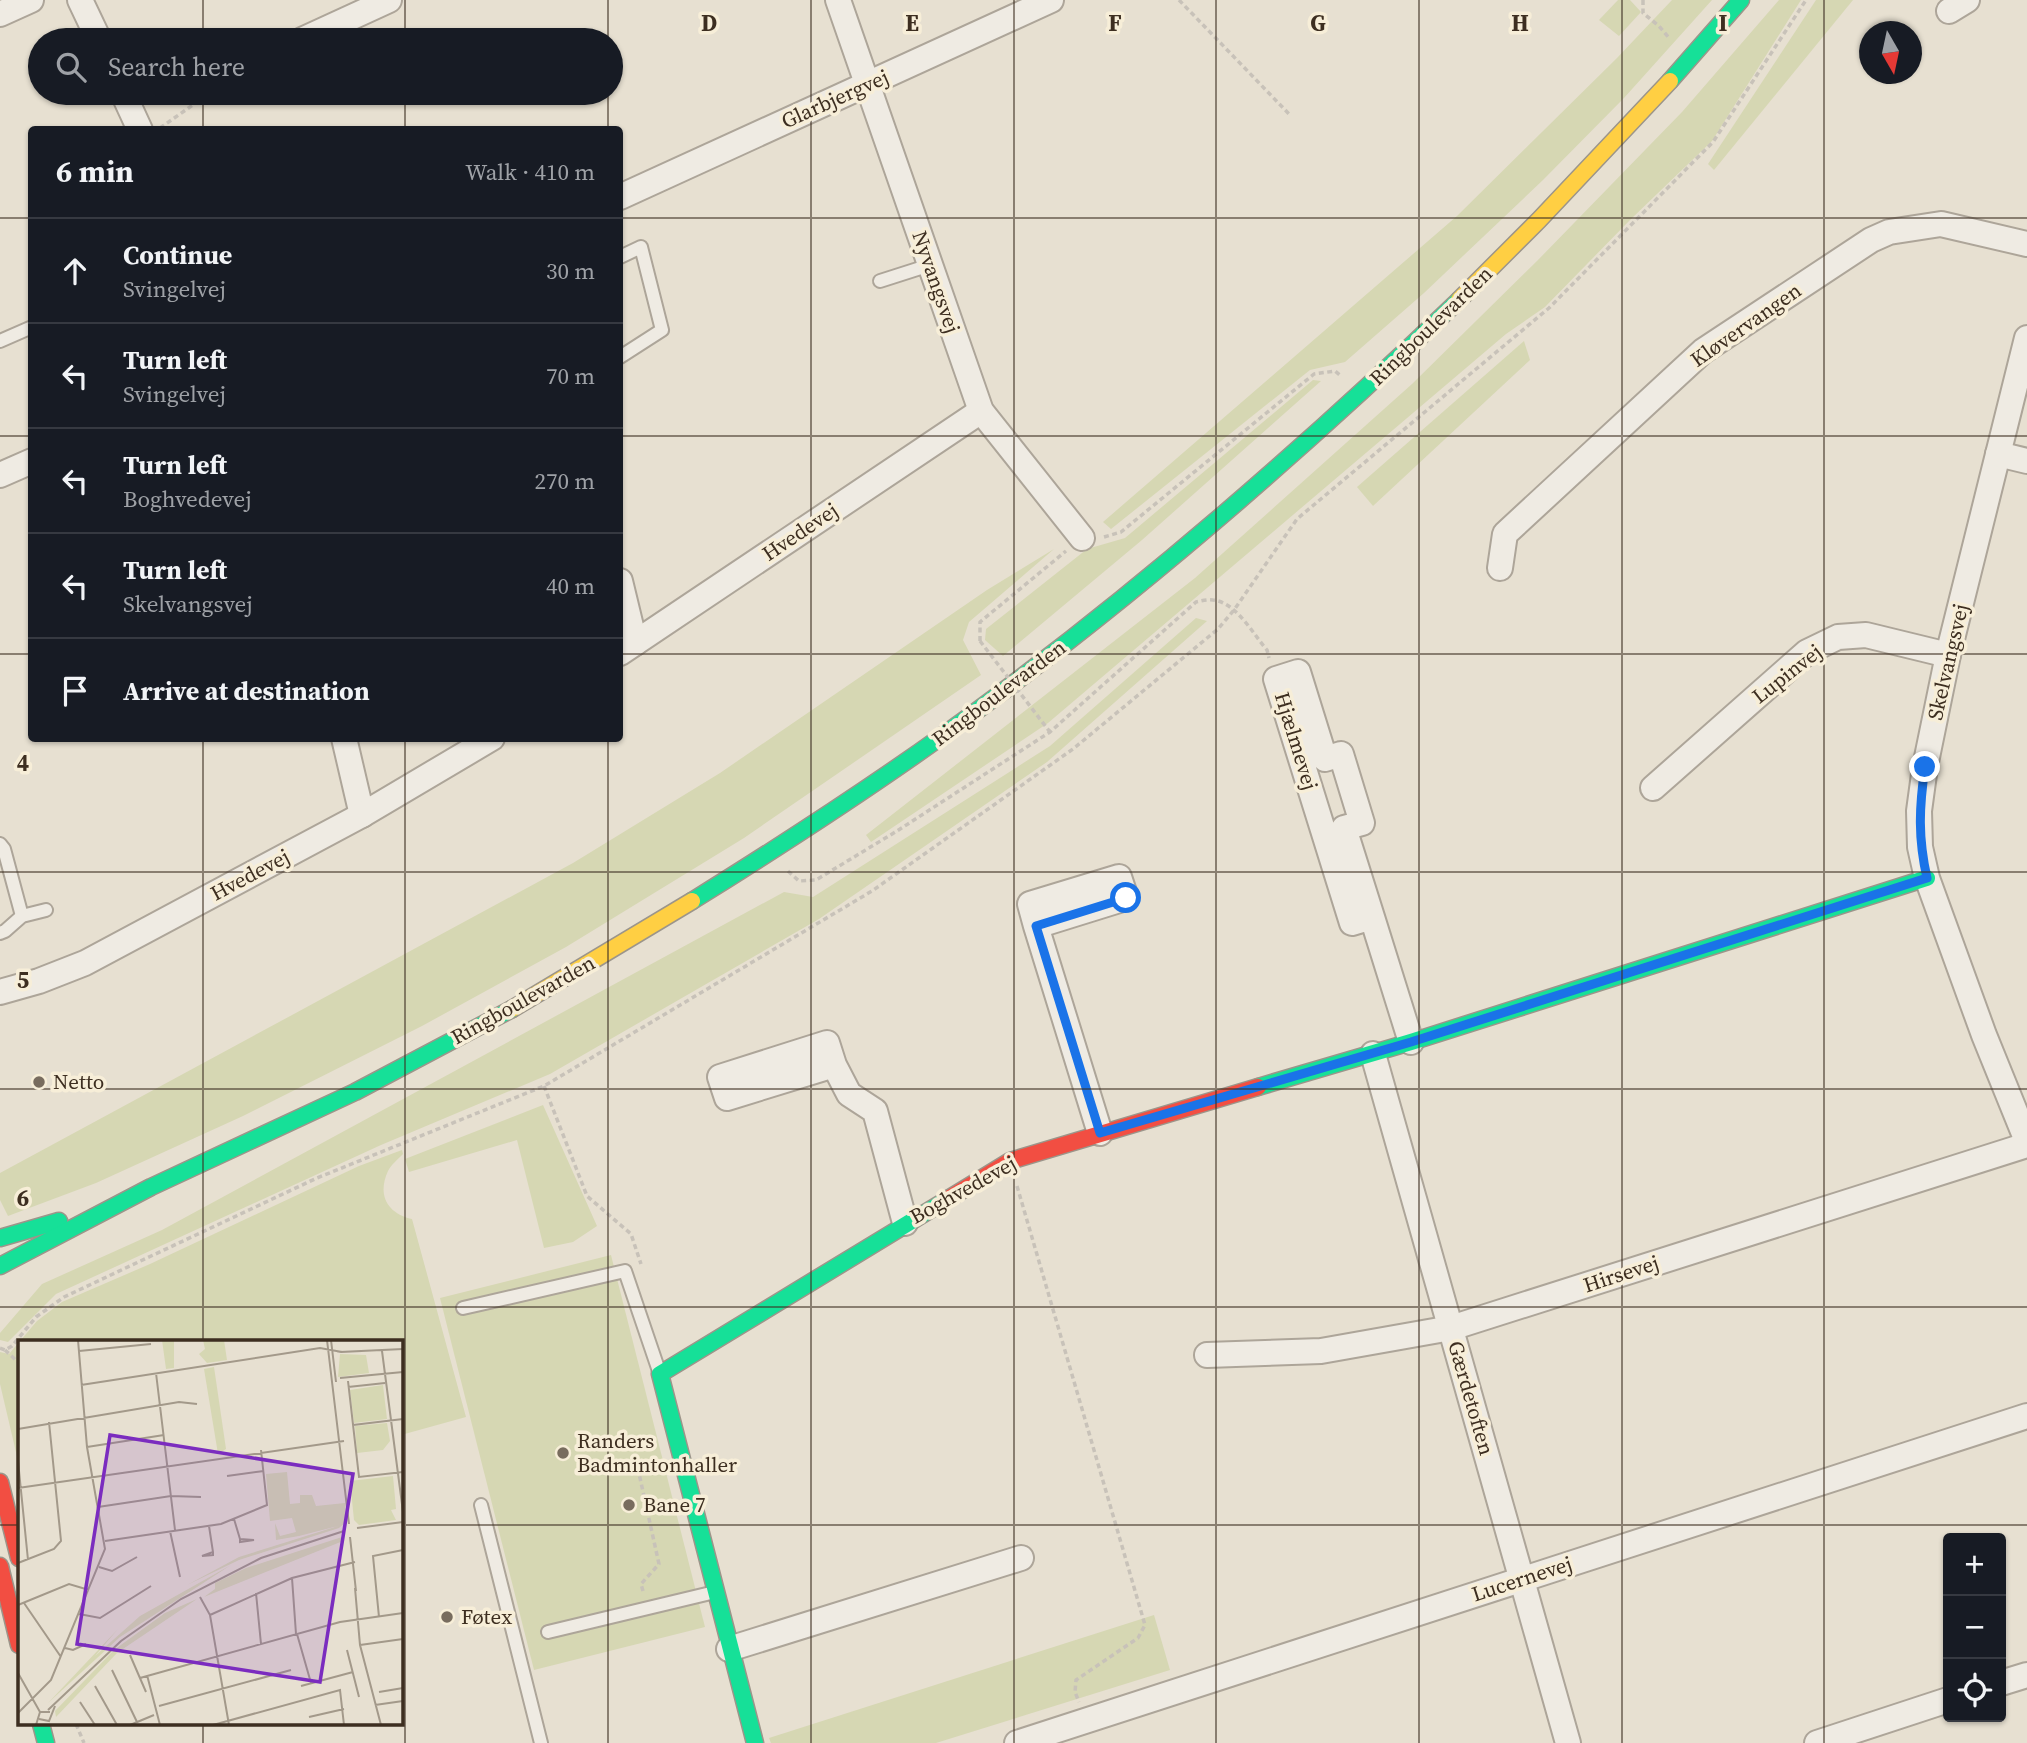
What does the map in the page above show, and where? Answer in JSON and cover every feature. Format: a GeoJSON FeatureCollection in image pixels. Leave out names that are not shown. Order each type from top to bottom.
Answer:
{"type":"FeatureCollection","features":[{"type":"Feature","properties":{"kind":"main road","name":"Ringboulevarden"},"geometry":{"type":"LineString","coordinates":[[0,1266],[52,1241],[121,1202],[335,1102],[500,1016],[639,935],[935,741],[1098,618],[1239,502],[1362,393],[1450,311],[1669,85],[1741,0]]}},
{"type":"Feature","properties":{"kind":"main road","name":"Boghvedevej"},"geometry":{"type":"LineString","coordinates":[[660,1374],[1010,1161],[1373,1054],[1927,878]]}},
{"type":"Feature","properties":{"kind":"main road","name":"Ringboulevarden"},"geometry":{"type":"LineString","coordinates":[[0,1238],[121,1202]]}},
{"type":"Feature","properties":{"kind":"main road"},"geometry":{"type":"LineString","coordinates":[[660,1374],[755,1743]]}},
{"type":"Feature","properties":{"kind":"main road"},"geometry":{"type":"LineString","coordinates":[[0,1482],[18,1554]]}},
{"type":"Feature","properties":{"kind":"main road"},"geometry":{"type":"LineString","coordinates":[[0,1566],[18,1641]]}},
{"type":"Feature","properties":{"kind":"main road"},"geometry":{"type":"LineString","coordinates":[[42,1726],[46,1743]]}},
{"type":"Feature","properties":{"kind":"street"},"geometry":{"type":"LineString","coordinates":[[0,14],[31,0]]}},
{"type":"Feature","properties":{"kind":"street"},"geometry":{"type":"LineString","coordinates":[[80,0],[93,28]]}},
{"type":"Feature","properties":{"kind":"street"},"geometry":{"type":"LineString","coordinates":[[328,28],[389,0]]}},
{"type":"Feature","properties":{"kind":"street","name":"Nyvangsvej"},"geometry":{"type":"LineString","coordinates":[[838,0],[981,411],[1082,538]]}},
{"type":"Feature","properties":{"kind":"street","name":"Glarbjergvej"},"geometry":{"type":"LineString","coordinates":[[623,196],[1051,0]]}},
{"type":"Feature","properties":{"kind":"street"},"geometry":{"type":"LineString","coordinates":[[129,105],[138,126]]}},
{"type":"Feature","properties":{"kind":"street","name":"Kløvervangen"},"geometry":{"type":"LineString","coordinates":[[1500,568],[1504,534],[1703,351],[1871,240],[1889,232],[1941,223],[2027,244]]}},
{"type":"Feature","properties":{"kind":"street","name":"Skelvangsvej"},"geometry":{"type":"LineString","coordinates":[[2027,338],[1948,655],[1925,767],[1919,811],[1920,847],[1927,878],[1984,1035],[2027,1143]]}},
{"type":"Feature","properties":{"kind":"street","name":"Hvedevej"},"geometry":{"type":"LineString","coordinates":[[627,648],[981,411]]}},
{"type":"Feature","properties":{"kind":"street"},"geometry":{"type":"LineString","coordinates":[[1998,454],[2027,461]]}},
{"type":"Feature","properties":{"kind":"street"},"geometry":{"type":"LineString","coordinates":[[0,475],[28,463]]}},
{"type":"Feature","properties":{"kind":"street"},"geometry":{"type":"LineString","coordinates":[[623,610],[627,648]]}},
{"type":"Feature","properties":{"kind":"street","name":"Lupinvej"},"geometry":{"type":"LineString","coordinates":[[1653,789],[1807,652],[1838,637],[1866,635],[1948,655]]}},
{"type":"Feature","properties":{"kind":"street","name":"Hjælmevej"},"geometry":{"type":"LineString","coordinates":[[1372,917],[1352,923],[1276,679],[1298,673],[1325,759],[1341,754],[1362,823],[1344,828],[1372,917],[1411,1042]]}},
{"type":"Feature","properties":{"kind":"street"},"geometry":{"type":"LineString","coordinates":[[345,742],[362,815]]}},
{"type":"Feature","properties":{"kind":"street","name":"Hvedevej"},"geometry":{"type":"LineString","coordinates":[[0,992],[39,981],[85,963],[362,815],[485,742]]}},
{"type":"Feature","properties":{"kind":"street"},"geometry":{"type":"LineString","coordinates":[[1036,926],[1100,1133]]}},
{"type":"Feature","properties":{"kind":"street","name":"Gærdetoften"},"geometry":{"type":"LineString","coordinates":[[1373,1054],[1568,1743]]}},
{"type":"Feature","properties":{"kind":"street"},"geometry":{"type":"LineString","coordinates":[[834,1065],[849,1094],[875,1111],[905,1223]]}},
{"type":"Feature","properties":{"kind":"street","name":"Hirsevej"},"geometry":{"type":"LineString","coordinates":[[1207,1355],[1321,1351],[1451,1328],[2027,1143]]}},
{"type":"Feature","properties":{"kind":"street","name":"Lucernevej"},"geometry":{"type":"LineString","coordinates":[[1017,1743],[2027,1416]]}},
{"type":"Feature","properties":{"kind":"street"},"geometry":{"type":"LineString","coordinates":[[729,1649],[1021,1558]]}},
{"type":"Feature","properties":{"kind":"street"},"geometry":{"type":"LineString","coordinates":[[2006,1681],[2027,1675]]}},
{"type":"Feature","properties":{"kind":"street"},"geometry":{"type":"LineString","coordinates":[[1816,1743],[1943,1702]]}},
{"type":"Feature","properties":{"kind":"lane"},"geometry":{"type":"LineString","coordinates":[[623,256],[640,247],[662,330],[623,355]]}},
{"type":"Feature","properties":{"kind":"lane"},"geometry":{"type":"LineString","coordinates":[[880,281],[930,265]]}},
{"type":"Feature","properties":{"kind":"lane"},"geometry":{"type":"LineString","coordinates":[[0,341],[28,329]]}},
{"type":"Feature","properties":{"kind":"lane"},"geometry":{"type":"LineString","coordinates":[[0,844],[4,849],[22,916]]}},
{"type":"Feature","properties":{"kind":"lane"},"geometry":{"type":"LineString","coordinates":[[0,933],[5,932],[22,916],[46,910]]}},
{"type":"Feature","properties":{"kind":"lane"},"geometry":{"type":"LineString","coordinates":[[463,1308],[625,1271],[660,1374]]}},
{"type":"Feature","properties":{"kind":"lane"},"geometry":{"type":"LineString","coordinates":[[481,1505],[541,1743]]}},
{"type":"Feature","properties":{"kind":"lane"},"geometry":{"type":"LineString","coordinates":[[548,1632],[715,1592]]}},
{"type":"Feature","properties":{"kind":"path"},"geometry":{"type":"LineString","coordinates":[[1179,0],[1290,115]]}},
{"type":"Feature","properties":{"kind":"path"},"geometry":{"type":"LineString","coordinates":[[1643,0],[1643,13],[1674,43],[1693,56]]}},
{"type":"Feature","properties":{"kind":"path"},"geometry":{"type":"LineString","coordinates":[[165,126],[193,105]]}},
{"type":"Feature","properties":{"kind":"path"},"geometry":{"type":"LineString","coordinates":[[1050,732],[980,640],[980,622],[1082,538],[1104,537],[1121,532],[1314,374],[1335,371],[1362,393]]}},
{"type":"Feature","properties":{"kind":"path"},"geometry":{"type":"LineString","coordinates":[[769,852],[799,881],[816,880],[1050,732],[1196,602],[1212,599],[1225,603],[1234,610],[1267,650],[1276,679]]}},
{"type":"Feature","properties":{"kind":"path"},"geometry":{"type":"LineString","coordinates":[[544,1086],[587,1196],[631,1234],[644,1273]]}},
{"type":"Feature","properties":{"kind":"path"},"geometry":{"type":"LineString","coordinates":[[1010,1161],[1145,1625],[1138,1638],[1076,1680],[1075,1692],[1085,1721]]}},
{"type":"Feature","properties":{"kind":"path"},"geometry":{"type":"LineString","coordinates":[[5,1350],[18,1362]]}},
{"type":"Feature","properties":{"kind":"path"},"geometry":{"type":"LineString","coordinates":[[646,1608],[641,1584],[659,1564],[638,1469],[681,1457]]}},
{"type":"Feature","properties":{"kind":"path"},"geometry":{"type":"LineString","coordinates":[[77,1726],[84,1743]]}},
{"type":"Feature","properties":{"kind":"green space"},"geometry":{"type":"Polygon","coordinates":[[[1618,0],[1630,0],[1641,12],[1619,36],[1599,20],[1618,0]]]}},
{"type":"Feature","properties":{"kind":"green space"},"geometry":{"type":"Polygon","coordinates":[[[1672,0],[1712,0],[1624,98],[1543,180],[1424,293],[1345,362],[1310,370],[1111,529],[1103,522],[1457,216],[1672,0]]]}},
{"type":"Feature","properties":{"kind":"green space"},"geometry":{"type":"Polygon","coordinates":[[[1779,0],[1801,0],[1712,141],[1545,307],[1506,334],[1048,723],[871,842],[866,835],[1195,578],[1412,384],[1682,112],[1779,0]]]}},
{"type":"Feature","properties":{"kind":"green space"},"geometry":{"type":"Polygon","coordinates":[[[1816,0],[1853,0],[1714,170],[1708,164],[1816,0]]]}},
{"type":"Feature","properties":{"kind":"green space"},"geometry":{"type":"Polygon","coordinates":[[[1524,341],[1530,360],[1373,506],[1357,487],[1524,341]]]}},
{"type":"Feature","properties":{"kind":"green space"},"geometry":{"type":"Polygon","coordinates":[[[1313,380],[1321,381],[1142,540],[1003,656],[985,640],[986,629],[1087,549],[1125,538],[1313,380]]]}},
{"type":"Feature","properties":{"kind":"green space"},"geometry":{"type":"Polygon","coordinates":[[[1054,549],[969,622],[963,640],[981,675],[744,838],[566,947],[422,1026],[243,1116],[96,1183],[8,1216],[0,1200],[0,1173],[573,863],[720,773],[987,590],[1054,549]]]}},
{"type":"Feature","properties":{"kind":"green space"},"geometry":{"type":"Polygon","coordinates":[[[1196,618],[1207,621],[1047,762],[819,919],[550,1074],[381,1145],[56,1294],[8,1342],[0,1340],[0,1333],[42,1284],[162,1230],[784,892],[813,897],[1050,746],[1196,618]]]}},
{"type":"Feature","properties":{"kind":"green space"},"geometry":{"type":"Polygon","coordinates":[[[543,1105],[597,1226],[573,1242],[544,1248],[517,1140],[409,1172],[405,1159],[543,1105]]]}},
{"type":"Feature","properties":{"kind":"green space"},"geometry":{"type":"Polygon","coordinates":[[[402,1150],[403,1154],[388,1171],[384,1195],[391,1208],[412,1219],[466,1417],[402,1435],[402,1340],[21,1340],[37,1321],[62,1302],[359,1166],[402,1150]]]}},
{"type":"Feature","properties":{"kind":"green space"},"geometry":{"type":"Polygon","coordinates":[[[611,1255],[705,1627],[534,1670],[440,1298],[611,1255]]]}},
{"type":"Feature","properties":{"kind":"green space"},"geometry":{"type":"Polygon","coordinates":[[[18,1343],[18,1461],[0,1384],[0,1352],[9,1354],[18,1343]]]}},
{"type":"Feature","properties":{"kind":"green space"},"geometry":{"type":"Polygon","coordinates":[[[1154,1615],[1170,1670],[936,1743],[771,1743],[769,1738],[1154,1615]]]}},
{"type":"Feature","properties":{"kind":"traffic: fast"},"geometry":{"type":"LineString","coordinates":[[1670,81],[1741,0]]}},
{"type":"Feature","properties":{"kind":"traffic: fast"},"geometry":{"type":"LineString","coordinates":[[692,901],[883,777],[1055,652],[1174,556],[1291,456],[1459,300]]}},
{"type":"Feature","properties":{"kind":"traffic: fast"},"geometry":{"type":"LineString","coordinates":[[1258,1087],[1411,1042],[1927,878]]}},
{"type":"Feature","properties":{"kind":"traffic: fast"},"geometry":{"type":"LineString","coordinates":[[0,1266],[151,1187],[355,1092],[512,1009]]}},
{"type":"Feature","properties":{"kind":"traffic: fast"},"geometry":{"type":"LineString","coordinates":[[755,1743],[660,1374],[948,1199]]}},
{"type":"Feature","properties":{"kind":"traffic: fast"},"geometry":{"type":"LineString","coordinates":[[0,1238],[59,1221]]}},
{"type":"Feature","properties":{"kind":"traffic: fast"},"geometry":{"type":"LineString","coordinates":[[42,1726],[46,1743]]}},
{"type":"Feature","properties":{"kind":"traffic: slow"},"geometry":{"type":"LineString","coordinates":[[1459,300],[1539,220],[1670,81]]}},
{"type":"Feature","properties":{"kind":"traffic: slow"},"geometry":{"type":"LineString","coordinates":[[512,1009],[692,901]]}},
{"type":"Feature","properties":{"kind":"traffic: jam"},"geometry":{"type":"LineString","coordinates":[[948,1199],[1010,1161],[1258,1087]]}},
{"type":"Feature","properties":{"kind":"traffic: jam"},"geometry":{"type":"LineString","coordinates":[[0,1482],[18,1554]]}},
{"type":"Feature","properties":{"kind":"traffic: jam"},"geometry":{"type":"LineString","coordinates":[[0,1566],[18,1641]]}},
{"type":"Feature","properties":{"kind":"place","name":"Netto"},"geometry":{"type":"Point","coordinates":[39,1082]}},
{"type":"Feature","properties":{"kind":"place","name":"Randers Badmintonhaller"},"geometry":{"type":"Point","coordinates":[563,1453]}},
{"type":"Feature","properties":{"kind":"place","name":"Bane 7"},"geometry":{"type":"Point","coordinates":[629,1505]}},
{"type":"Feature","properties":{"kind":"place","name":"Føtex"},"geometry":{"type":"Point","coordinates":[447,1617]}},
{"type":"Feature","properties":{"kind":"route"},"geometry":{"type":"LineString","coordinates":[[1126,898],[1036,926],[1100,1133],[1411,1042],[1927,878],[1920,847],[1919,811],[1925,767]]}}]}
